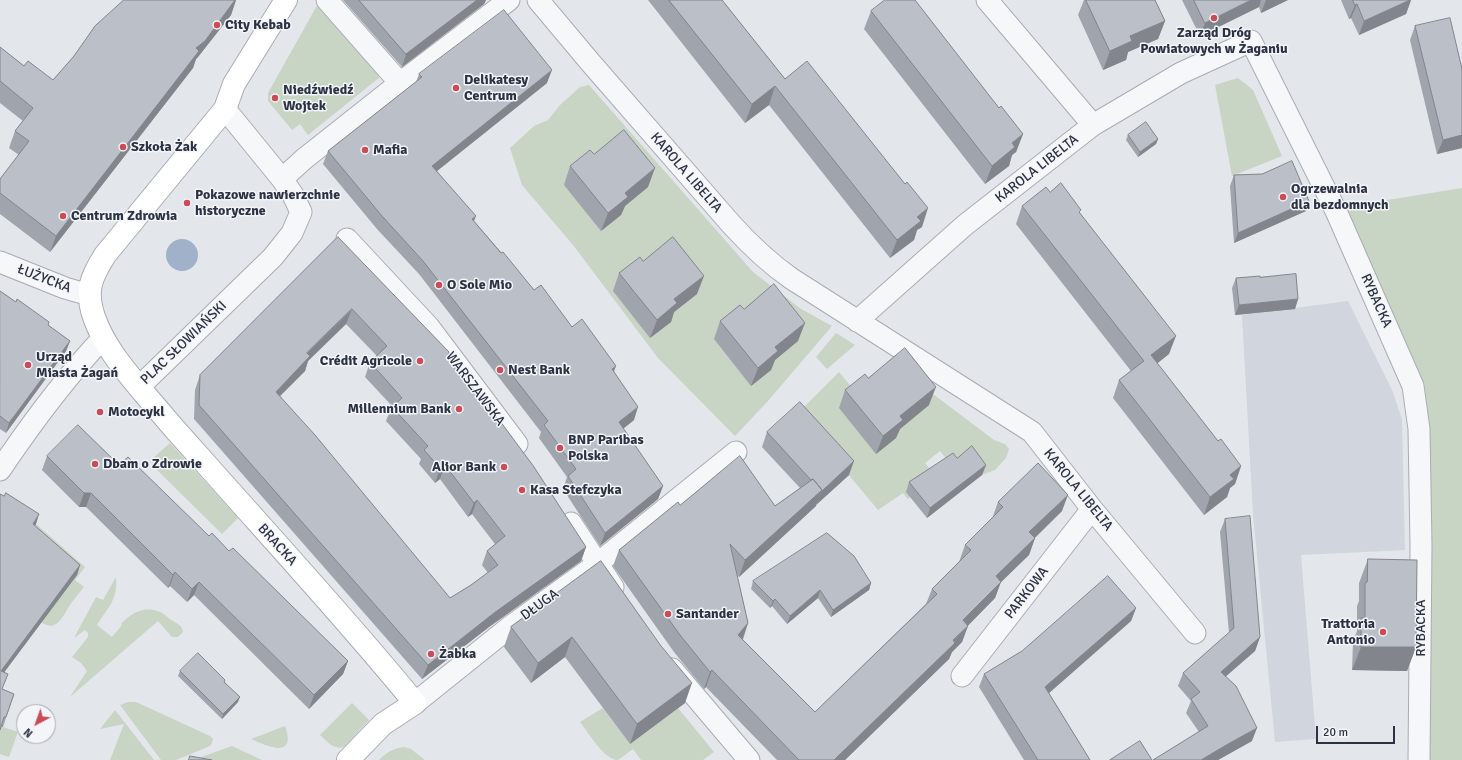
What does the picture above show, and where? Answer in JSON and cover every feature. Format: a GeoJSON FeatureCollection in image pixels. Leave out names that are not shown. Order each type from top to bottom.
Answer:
{"type":"FeatureCollection","features":[{"type":"Feature","properties":{"kind":"street","name":"PLAC SŁOWIAŃSKI"},"geometry":{"type":"LineString","coordinates":[[225,108],[282,179],[293,195],[301,212],[292,233],[268,262],[138,387],[117,360],[103,338],[94,316],[89,295],[91,281],[95,270],[105,255],[225,108],[234,84],[286,0]]}},
{"type":"Feature","properties":{"kind":"street"},"geometry":{"type":"LineString","coordinates":[[327,0],[400,83]]}},
{"type":"Feature","properties":{"kind":"street"},"geometry":{"type":"LineString","coordinates":[[282,179],[304,159],[400,83],[509,0]]}},
{"type":"Feature","properties":{"kind":"street","name":"KAROLA LIBELTA"},"geometry":{"type":"LineString","coordinates":[[538,0],[590,62],[751,246],[771,264],[856,321],[1032,432],[1092,509],[1195,633]]}},
{"type":"Feature","properties":{"kind":"street","name":"KAROLA LIBELTA"},"geometry":{"type":"LineString","coordinates":[[856,321],[965,225],[1093,125],[987,0]]}},
{"type":"Feature","properties":{"kind":"street","name":"RYBACKA"},"geometry":{"type":"LineString","coordinates":[[1093,125],[1181,73],[1251,41],[1336,211],[1413,386],[1419,429],[1421,538],[1419,760]]}},
{"type":"Feature","properties":{"kind":"street","name":"WARSZAWSKA"},"geometry":{"type":"LineString","coordinates":[[346,239],[429,327],[526,457]]}},
{"type":"Feature","properties":{"kind":"street","name":"ŁUŻYCKA"},"geometry":{"type":"LineString","coordinates":[[0,262],[66,288],[89,295]]}},
{"type":"Feature","properties":{"kind":"street"},"geometry":{"type":"LineString","coordinates":[[0,470],[59,387],[103,338]]}},
{"type":"Feature","properties":{"kind":"street","name":"BRACKA"},"geometry":{"type":"LineString","coordinates":[[138,387],[378,658],[415,703]]}},
{"type":"Feature","properties":{"kind":"street","name":"DŁUGA"},"geometry":{"type":"LineString","coordinates":[[348,760],[383,724],[415,703],[511,626],[597,564],[736,452]]}},
{"type":"Feature","properties":{"kind":"street"},"geometry":{"type":"LineString","coordinates":[[559,505],[597,564],[624,602]]}},
{"type":"Feature","properties":{"kind":"street","name":"PARKOWA"},"geometry":{"type":"LineString","coordinates":[[962,676],[1092,509]]}},
{"type":"Feature","properties":{"kind":"street"},"geometry":{"type":"LineString","coordinates":[[661,654],[693,695],[749,760]]}},
{"type":"Feature","properties":{"kind":"shaded area"},"geometry":{"type":"Polygon","coordinates":[[[1348,301],[1392,390],[1402,419],[1405,550],[1301,555],[1316,739],[1275,742],[1253,514],[1242,315],[1348,301]]]}},
{"type":"Feature","properties":{"kind":"green space"},"geometry":{"type":"Polygon","coordinates":[[[319,2],[380,77],[308,135],[300,124],[292,130],[268,101],[268,93],[319,2]]]}},
{"type":"Feature","properties":{"kind":"green space"},"geometry":{"type":"Polygon","coordinates":[[[1238,78],[1253,90],[1282,156],[1232,176],[1215,85],[1238,78]]]}},
{"type":"Feature","properties":{"kind":"green space"},"geometry":{"type":"Polygon","coordinates":[[[589,85],[753,272],[801,309],[832,326],[768,401],[735,436],[658,358],[573,245],[522,185],[510,148],[534,126],[548,120],[560,105],[580,87],[589,85]]]}},
{"type":"Feature","properties":{"kind":"green space"},"geometry":{"type":"Polygon","coordinates":[[[1462,188],[1462,760],[1427,760],[1424,443],[1344,207],[1462,188]]]}},
{"type":"Feature","properties":{"kind":"green space"},"geometry":{"type":"Polygon","coordinates":[[[836,333],[855,345],[827,369],[816,357],[836,333]]]}},
{"type":"Feature","properties":{"kind":"green space"},"geometry":{"type":"Polygon","coordinates":[[[839,372],[854,390],[859,392],[839,408],[917,382],[994,440],[1005,444],[1009,449],[1006,458],[995,470],[982,475],[953,467],[940,451],[925,463],[938,479],[908,499],[903,493],[878,510],[848,474],[794,417],[839,372]]]}},
{"type":"Feature","properties":{"kind":"green space"},"geometry":{"type":"Polygon","coordinates":[[[170,443],[238,518],[222,534],[152,465],[152,459],[170,443]]]}},
{"type":"Feature","properties":{"kind":"green space"},"geometry":{"type":"Polygon","coordinates":[[[36,524],[85,567],[75,580],[84,587],[64,615],[52,626],[46,625],[39,621],[26,539],[36,524]]]}},
{"type":"Feature","properties":{"kind":"green space"},"geometry":{"type":"Polygon","coordinates":[[[116,577],[114,598],[97,625],[112,637],[128,617],[142,610],[152,610],[161,612],[180,626],[183,632],[178,637],[172,637],[158,621],[70,697],[87,671],[81,663],[72,657],[88,637],[88,633],[85,630],[74,638],[96,597],[103,600],[116,577]]]}},
{"type":"Feature","properties":{"kind":"green space"},"geometry":{"type":"Polygon","coordinates":[[[128,702],[136,702],[210,736],[213,739],[212,743],[210,746],[176,760],[161,760],[120,705],[128,702]]]}},
{"type":"Feature","properties":{"kind":"green space"},"geometry":{"type":"Polygon","coordinates":[[[352,703],[369,720],[344,747],[340,748],[328,743],[320,735],[352,703]]]}},
{"type":"Feature","properties":{"kind":"green space"},"geometry":{"type":"Polygon","coordinates":[[[603,708],[630,744],[678,708],[714,752],[703,760],[641,760],[633,749],[618,760],[613,759],[602,751],[580,722],[603,708]]]}},
{"type":"Feature","properties":{"kind":"green space"},"geometry":{"type":"Polygon","coordinates":[[[115,710],[154,760],[110,760],[124,724],[100,729],[115,710]]]}},
{"type":"Feature","properties":{"kind":"green space"},"geometry":{"type":"Polygon","coordinates":[[[0,726],[16,731],[16,738],[9,757],[0,754],[0,726]]]}},
{"type":"Feature","properties":{"kind":"green space"},"geometry":{"type":"Polygon","coordinates":[[[285,726],[288,736],[287,743],[284,747],[272,747],[251,739],[285,726]]]}},
{"type":"Feature","properties":{"kind":"green space"},"geometry":{"type":"Polygon","coordinates":[[[232,746],[262,760],[193,760],[232,746]]]}},
{"type":"Feature","properties":{"kind":"green space"},"geometry":{"type":"Polygon","coordinates":[[[404,747],[411,749],[425,760],[379,760],[390,751],[404,747]]]}},
{"type":"Feature","properties":{"kind":"water"},"geometry":{"type":"Polygon","coordinates":[[[179,239],[185,239],[194,243],[198,255],[194,267],[185,271],[179,271],[170,267],[166,258],[166,252],[170,243],[179,239]]]}},
{"type":"Feature","properties":{"kind":"building"},"geometry":{"type":"Polygon","coordinates":[[[124,0],[235,0],[205,41],[196,48],[199,51],[56,236],[0,193],[0,179],[29,141],[15,131],[33,108],[0,81],[0,47],[24,66],[28,61],[53,80],[74,56],[95,26],[124,0]]]}},
{"type":"Feature","properties":{"kind":"building"},"geometry":{"type":"Polygon","coordinates":[[[359,0],[477,0],[406,54],[359,0]]]}},
{"type":"Feature","properties":{"kind":"building"},"geometry":{"type":"Polygon","coordinates":[[[669,0],[722,0],[785,79],[807,61],[905,184],[907,182],[928,208],[917,217],[921,221],[897,240],[775,86],[752,104],[669,0]]]}},
{"type":"Feature","properties":{"kind":"building"},"geometry":{"type":"Polygon","coordinates":[[[885,0],[915,0],[999,108],[1001,106],[1023,134],[1012,143],[1015,147],[992,166],[871,11],[885,0]]]}},
{"type":"Feature","properties":{"kind":"building"},"geometry":{"type":"Polygon","coordinates":[[[1086,0],[1155,0],[1165,21],[1130,36],[1132,41],[1110,51],[1086,0]]]}},
{"type":"Feature","properties":{"kind":"building"},"geometry":{"type":"Polygon","coordinates":[[[1194,0],[1251,0],[1205,23],[1194,0]]]}},
{"type":"Feature","properties":{"kind":"building"},"geometry":{"type":"Polygon","coordinates":[[[1353,0],[1410,0],[1364,21],[1357,4],[1355,5],[1353,0]]]}},
{"type":"Feature","properties":{"kind":"building"},"geometry":{"type":"Polygon","coordinates":[[[504,10],[552,70],[432,166],[476,216],[472,219],[501,253],[503,252],[534,290],[541,285],[572,327],[582,319],[616,366],[612,369],[638,407],[619,422],[663,486],[605,533],[568,476],[576,469],[544,425],[548,421],[423,261],[382,216],[328,151],[422,77],[419,74],[504,10]]]}},
{"type":"Feature","properties":{"kind":"building"},"geometry":{"type":"Polygon","coordinates":[[[1450,18],[1462,69],[1462,135],[1443,140],[1415,26],[1450,18]]]}},
{"type":"Feature","properties":{"kind":"building"},"geometry":{"type":"Polygon","coordinates":[[[1146,122],[1158,139],[1140,152],[1128,135],[1146,122]]]}},
{"type":"Feature","properties":{"kind":"building"},"geometry":{"type":"Polygon","coordinates":[[[624,130],[655,168],[625,193],[628,197],[608,213],[570,166],[590,150],[594,154],[624,130]]]}},
{"type":"Feature","properties":{"kind":"building"},"geometry":{"type":"Polygon","coordinates":[[[1292,161],[1309,201],[1238,233],[1234,175],[1262,174],[1292,161]]]}},
{"type":"Feature","properties":{"kind":"building"},"geometry":{"type":"Polygon","coordinates":[[[1061,183],[1081,210],[1079,212],[1176,336],[1151,355],[1218,441],[1221,439],[1241,466],[1230,475],[1234,479],[1210,497],[1119,380],[1144,361],[1022,206],[1046,187],[1050,192],[1061,183]]]}},
{"type":"Feature","properties":{"kind":"building"},"geometry":{"type":"Polygon","coordinates":[[[338,237],[449,352],[447,357],[503,425],[534,467],[586,547],[494,613],[428,665],[199,405],[200,375],[338,237]],[[352,309],[307,353],[310,356],[276,392],[315,435],[450,598],[498,565],[487,551],[505,536],[477,500],[474,503],[445,465],[440,468],[424,450],[428,446],[392,407],[402,398],[370,362],[387,346],[352,309]]]}},
{"type":"Feature","properties":{"kind":"building"},"geometry":{"type":"Polygon","coordinates":[[[673,237],[704,276],[674,299],[677,303],[657,320],[619,273],[640,257],[643,261],[673,237]]]}},
{"type":"Feature","properties":{"kind":"building"},"geometry":{"type":"Polygon","coordinates":[[[1296,274],[1298,299],[1239,305],[1236,278],[1296,274]]]}},
{"type":"Feature","properties":{"kind":"building"},"geometry":{"type":"Polygon","coordinates":[[[774,284],[805,323],[775,347],[778,351],[758,368],[720,321],[740,305],[744,309],[774,284]]]}},
{"type":"Feature","properties":{"kind":"building","name":"Urząd Miasta Żagań"},"geometry":{"type":"Polygon","coordinates":[[[0,291],[16,302],[17,299],[49,322],[48,325],[70,341],[9,423],[0,416],[0,291]]]}},
{"type":"Feature","properties":{"kind":"building"},"geometry":{"type":"Polygon","coordinates":[[[905,348],[936,387],[900,416],[903,420],[883,436],[845,390],[865,374],[868,378],[905,348]]]}},
{"type":"Feature","properties":{"kind":"building"},"geometry":{"type":"Polygon","coordinates":[[[800,402],[854,461],[822,491],[813,479],[811,480],[767,432],[800,402]]]}},
{"type":"Feature","properties":{"kind":"building"},"geometry":{"type":"Polygon","coordinates":[[[78,425],[119,465],[128,457],[209,536],[212,533],[229,551],[233,548],[348,661],[314,695],[199,582],[192,589],[175,572],[173,575],[91,493],[84,493],[47,456],[78,425]]]}},
{"type":"Feature","properties":{"kind":"building"},"geometry":{"type":"Polygon","coordinates":[[[972,446],[986,465],[930,508],[909,482],[953,453],[957,458],[972,446]]]}},
{"type":"Feature","properties":{"kind":"building"},"geometry":{"type":"Polygon","coordinates":[[[740,456],[775,506],[813,479],[822,490],[745,560],[730,544],[748,623],[738,635],[815,712],[937,594],[932,589],[971,550],[965,545],[1003,507],[998,502],[1038,463],[1068,495],[1029,532],[1035,538],[996,576],[1001,582],[963,620],[968,626],[953,640],[955,643],[834,760],[799,760],[712,670],[710,672],[680,635],[619,550],[678,502],[680,505],[740,456]]]}},
{"type":"Feature","properties":{"kind":"building"},"geometry":{"type":"Polygon","coordinates":[[[6,493],[39,514],[33,524],[80,565],[1,671],[8,674],[2,689],[14,694],[0,730],[0,494],[4,496],[6,493]]]}},
{"type":"Feature","properties":{"kind":"building"},"geometry":{"type":"Polygon","coordinates":[[[1250,516],[1260,637],[1221,672],[1236,686],[1257,728],[1201,760],[1153,760],[1208,726],[1191,699],[1200,692],[1183,673],[1234,628],[1225,519],[1250,516]]]}},
{"type":"Feature","properties":{"kind":"building"},"geometry":{"type":"Polygon","coordinates":[[[827,533],[854,556],[871,583],[833,610],[820,590],[790,616],[775,599],[773,601],[753,581],[827,533]]]}},
{"type":"Feature","properties":{"kind":"building","name":"Trattoria Antonio"},"geometry":{"type":"Polygon","coordinates":[[[1368,559],[1417,560],[1416,647],[1361,647],[1361,618],[1365,618],[1365,583],[1367,582],[1368,559]]]}},
{"type":"Feature","properties":{"kind":"building"},"geometry":{"type":"Polygon","coordinates":[[[601,561],[661,646],[692,683],[637,724],[572,637],[538,663],[511,627],[601,561]]]}},
{"type":"Feature","properties":{"kind":"building"},"geometry":{"type":"Polygon","coordinates":[[[1108,576],[1136,608],[1045,687],[1090,760],[1038,760],[984,674],[1022,651],[1108,576]]]}},
{"type":"Feature","properties":{"kind":"building"},"geometry":{"type":"Polygon","coordinates":[[[198,653],[225,680],[224,682],[240,697],[223,714],[180,671],[198,653]]]}},
{"type":"Feature","properties":{"kind":"building"},"geometry":{"type":"Polygon","coordinates":[[[1140,741],[1152,760],[1110,760],[1140,741]]]}},
{"type":"Feature","properties":{"kind":"building"},"geometry":{"type":"Polygon","coordinates":[[[190,756],[212,760],[189,760],[190,756]]]}},
{"type":"Feature","properties":{"kind":"place","name":"Zarząd Dróg Powiatowych w Żaganiu"},"geometry":{"type":"Point","coordinates":[1214,18]}},
{"type":"Feature","properties":{"kind":"place","name":"City Kebab"},"geometry":{"type":"Point","coordinates":[217,25]}},
{"type":"Feature","properties":{"kind":"place","name":"Delikatesy Centrum"},"geometry":{"type":"Point","coordinates":[456,88]}},
{"type":"Feature","properties":{"kind":"place","name":"Niedźwiedź Wojtek"},"geometry":{"type":"Point","coordinates":[275,98]}},
{"type":"Feature","properties":{"kind":"place","name":"Szkoła Żak"},"geometry":{"type":"Point","coordinates":[123,147]}},
{"type":"Feature","properties":{"kind":"place","name":"Mafia"},"geometry":{"type":"Point","coordinates":[365,150]}},
{"type":"Feature","properties":{"kind":"place","name":"Ogrzewalnia dla bezdomnych"},"geometry":{"type":"Point","coordinates":[1283,197]}},
{"type":"Feature","properties":{"kind":"place","name":"Pokazowe nawierzchnie historyczne"},"geometry":{"type":"Point","coordinates":[187,203]}},
{"type":"Feature","properties":{"kind":"place","name":"Centrum Zdrowia"},"geometry":{"type":"Point","coordinates":[63,216]}},
{"type":"Feature","properties":{"kind":"place","name":"O Sole Mio"},"geometry":{"type":"Point","coordinates":[439,285]}},
{"type":"Feature","properties":{"kind":"place","name":"Crédit Agricole"},"geometry":{"type":"Point","coordinates":[420,361]}},
{"type":"Feature","properties":{"kind":"place","name":"Urząd Miasta Żagań"},"geometry":{"type":"Point","coordinates":[28,365]}},
{"type":"Feature","properties":{"kind":"place","name":"Nest Bank"},"geometry":{"type":"Point","coordinates":[500,370]}},
{"type":"Feature","properties":{"kind":"place","name":"Millennium Bank"},"geometry":{"type":"Point","coordinates":[459,409]}},
{"type":"Feature","properties":{"kind":"place","name":"Motocykl"},"geometry":{"type":"Point","coordinates":[100,412]}},
{"type":"Feature","properties":{"kind":"place","name":"BNP Paribas Polska"},"geometry":{"type":"Point","coordinates":[560,448]}},
{"type":"Feature","properties":{"kind":"place","name":"Dbam o Zdrowie"},"geometry":{"type":"Point","coordinates":[95,464]}},
{"type":"Feature","properties":{"kind":"place","name":"Alior Bank"},"geometry":{"type":"Point","coordinates":[504,467]}},
{"type":"Feature","properties":{"kind":"place","name":"Kasa Stefczyka"},"geometry":{"type":"Point","coordinates":[522,490]}},
{"type":"Feature","properties":{"kind":"place","name":"Santander"},"geometry":{"type":"Point","coordinates":[668,614]}},
{"type":"Feature","properties":{"kind":"place","name":"Trattoria Antonio"},"geometry":{"type":"Point","coordinates":[1383,632]}},
{"type":"Feature","properties":{"kind":"place","name":"Żabka"},"geometry":{"type":"Point","coordinates":[431,654]}}]}
